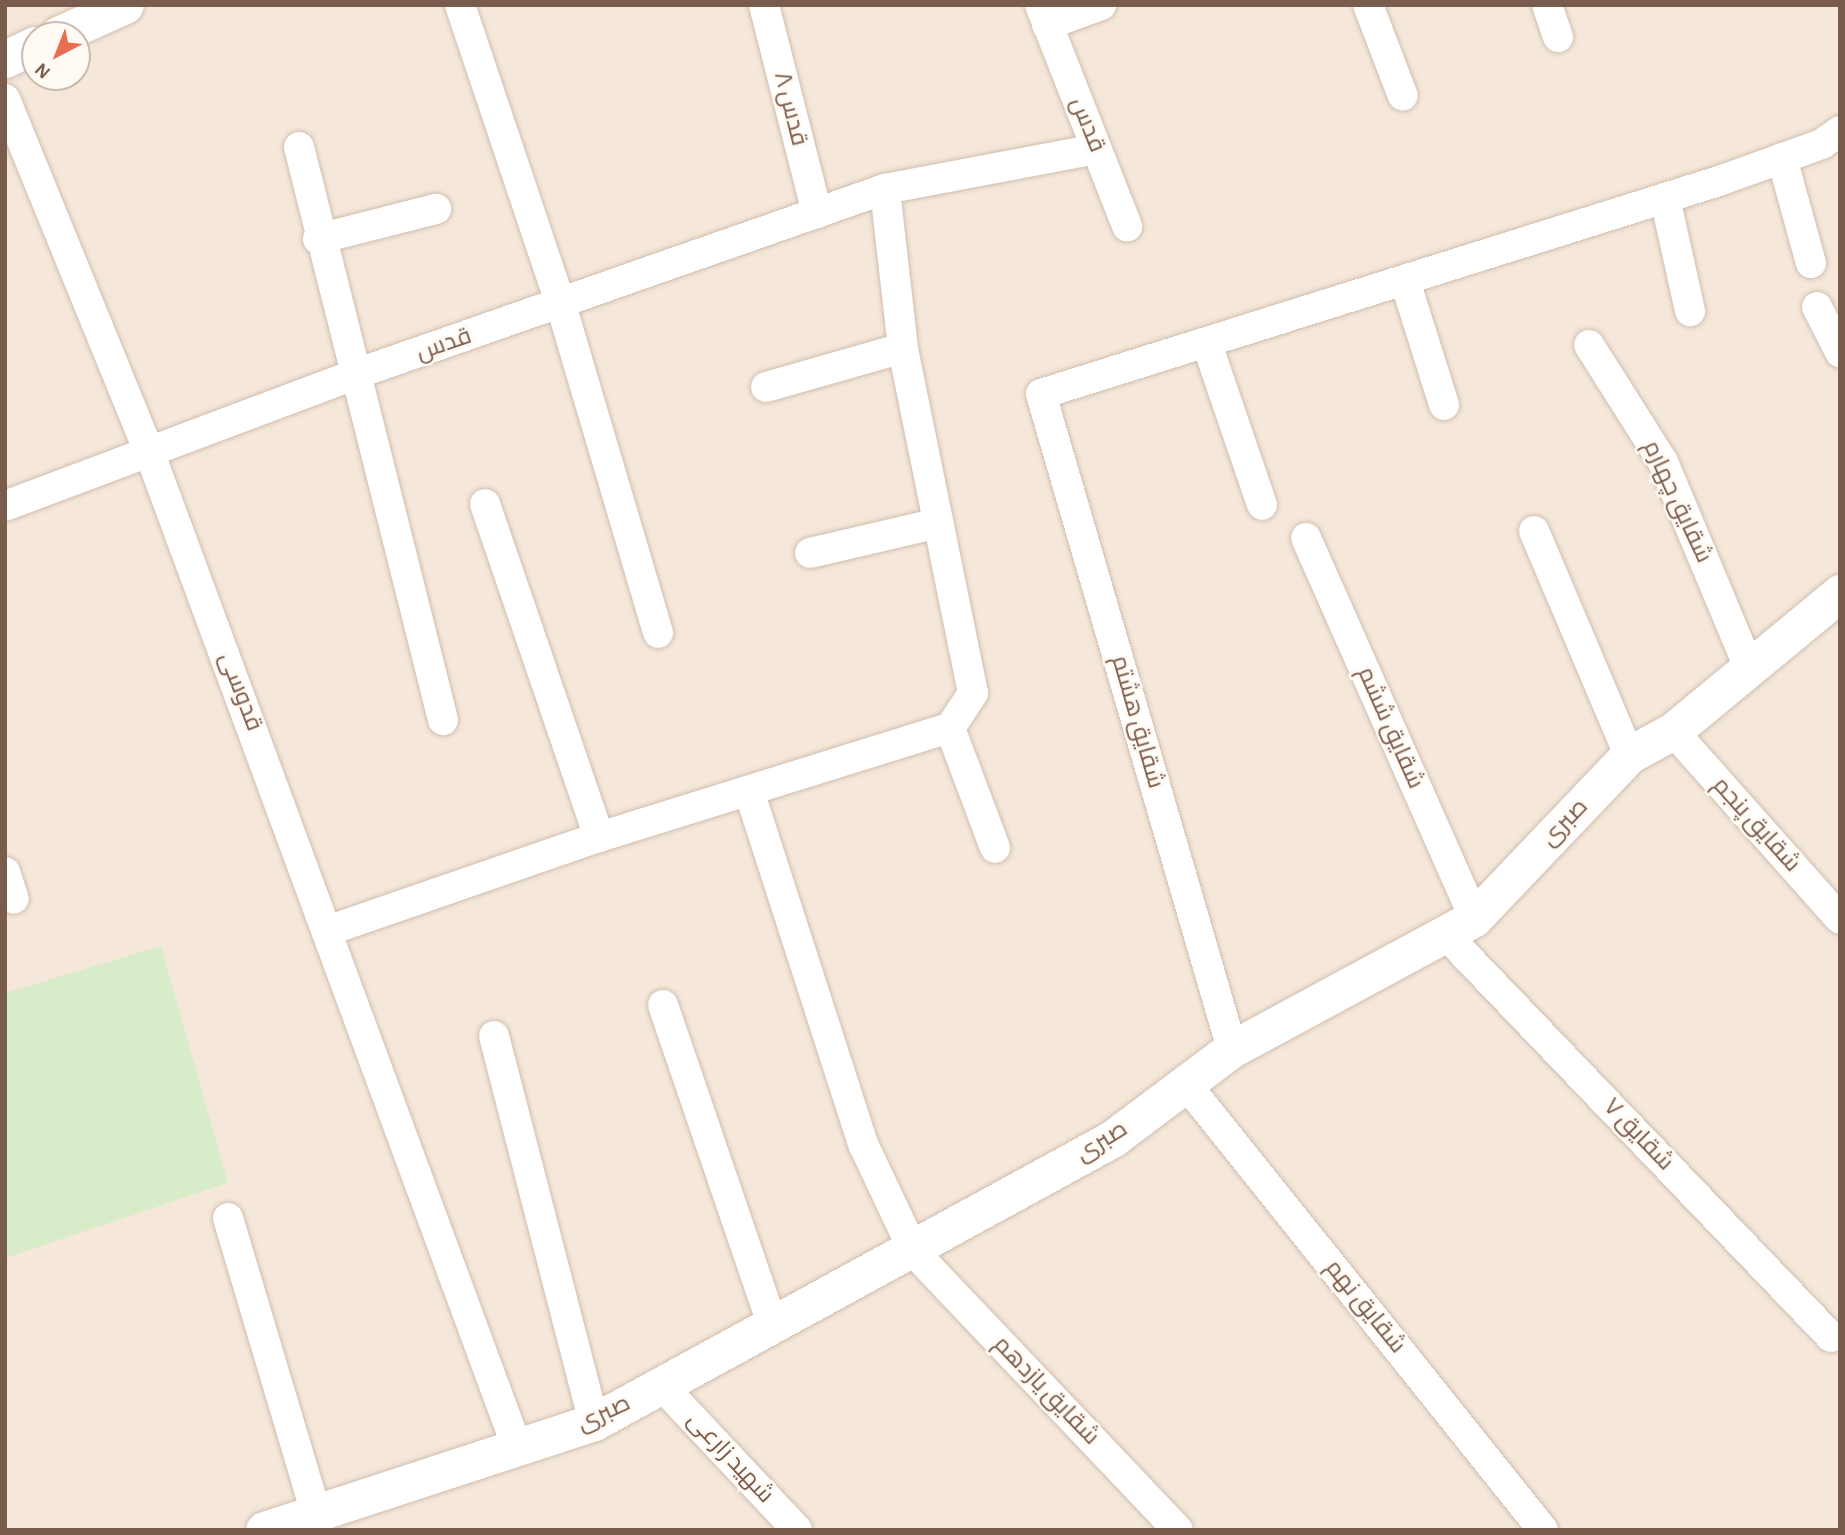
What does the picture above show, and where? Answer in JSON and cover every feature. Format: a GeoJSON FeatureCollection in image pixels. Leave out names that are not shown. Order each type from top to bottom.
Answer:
{"type":"FeatureCollection","features":[{"type":"Feature","properties":{"kind":"street"},"geometry":{"type":"LineString","coordinates":[[89,21],[125,5]]}},
{"type":"Feature","properties":{"kind":"street"},"geometry":{"type":"LineString","coordinates":[[460,5],[561,305],[658,633]]}},
{"type":"Feature","properties":{"kind":"street","name":"قدس ۸"},"geometry":{"type":"LineString","coordinates":[[764,5],[817,213]]}},
{"type":"Feature","properties":{"kind":"street","name":"قدس"},"geometry":{"type":"LineString","coordinates":[[1101,5],[1043,15],[1127,226]]}},
{"type":"Feature","properties":{"kind":"street"},"geometry":{"type":"LineString","coordinates":[[1368,5],[1403,96]]}},
{"type":"Feature","properties":{"kind":"street"},"geometry":{"type":"LineString","coordinates":[[1547,5],[1558,37]]}},
{"type":"Feature","properties":{"kind":"street","name":"قدوسی"},"geometry":{"type":"LineString","coordinates":[[5,99],[150,454],[330,930],[517,1447]]}},
{"type":"Feature","properties":{"kind":"street"},"geometry":{"type":"LineString","coordinates":[[1262,505],[1207,344],[1665,198],[1782,158],[1840,131]]}},
{"type":"Feature","properties":{"kind":"street"},"geometry":{"type":"LineString","coordinates":[[299,147],[318,239],[443,720]]}},
{"type":"Feature","properties":{"kind":"street","name":"قدس"},"geometry":{"type":"LineString","coordinates":[[5,506],[353,376],[885,189],[1096,149]]}},
{"type":"Feature","properties":{"kind":"street"},"geometry":{"type":"LineString","coordinates":[[1782,158],[1811,263]]}},
{"type":"Feature","properties":{"kind":"street"},"geometry":{"type":"LineString","coordinates":[[330,930],[599,837],[950,728],[974,693],[903,348],[885,189]]}},
{"type":"Feature","properties":{"kind":"street"},"geometry":{"type":"LineString","coordinates":[[1665,198],[1690,311]]}},
{"type":"Feature","properties":{"kind":"street"},"geometry":{"type":"LineString","coordinates":[[318,239],[436,209]]}},
{"type":"Feature","properties":{"kind":"street"},"geometry":{"type":"LineString","coordinates":[[1405,281],[1444,405]]}},
{"type":"Feature","properties":{"kind":"street"},"geometry":{"type":"LineString","coordinates":[[1817,307],[1840,352]]}},
{"type":"Feature","properties":{"kind":"street","name":"شقایق هشتم"},"geometry":{"type":"LineString","coordinates":[[1207,344],[1041,394],[1232,1049]]}},
{"type":"Feature","properties":{"kind":"street","name":"شقایق چهارم"},"geometry":{"type":"LineString","coordinates":[[1589,345],[1663,462],[1749,668]]}},
{"type":"Feature","properties":{"kind":"street"},"geometry":{"type":"LineString","coordinates":[[766,387],[903,348]]}},
{"type":"Feature","properties":{"kind":"street"},"geometry":{"type":"LineString","coordinates":[[485,504],[599,837]]}},
{"type":"Feature","properties":{"kind":"street"},"geometry":{"type":"LineString","coordinates":[[810,553],[939,523]]}},
{"type":"Feature","properties":{"kind":"street"},"geometry":{"type":"LineString","coordinates":[[1535,531],[1629,755]]}},
{"type":"Feature","properties":{"kind":"street","name":"شقایق ششم"},"geometry":{"type":"LineString","coordinates":[[1306,538],[1460,926]]}},
{"type":"Feature","properties":{"kind":"street","name":"صبری"},"geometry":{"type":"LineString","coordinates":[[264,1530],[594,1422],[914,1252],[1112,1139],[1232,1049],[1460,926],[1629,755],[1673,731],[1840,593]]}},
{"type":"Feature","properties":{"kind":"street"},"geometry":{"type":"LineString","coordinates":[[950,728],[995,848]]}},
{"type":"Feature","properties":{"kind":"street","name":"شقایق پنجم"},"geometry":{"type":"LineString","coordinates":[[1673,731],[1840,919]]}},
{"type":"Feature","properties":{"kind":"street","name":"شقایق یازدهم"},"geometry":{"type":"LineString","coordinates":[[749,791],[864,1146],[914,1252],[1178,1530]]}},
{"type":"Feature","properties":{"kind":"street","name":"شقایق ۷"},"geometry":{"type":"LineString","coordinates":[[1460,926],[1830,1337]]}},
{"type":"Feature","properties":{"kind":"street"},"geometry":{"type":"LineString","coordinates":[[663,1005],[773,1327]]}},
{"type":"Feature","properties":{"kind":"street"},"geometry":{"type":"LineString","coordinates":[[494,1036],[594,1422]]}},
{"type":"Feature","properties":{"kind":"street","name":"شقایق نهم"},"geometry":{"type":"LineString","coordinates":[[1186,1084],[1543,1530]]}},
{"type":"Feature","properties":{"kind":"street"},"geometry":{"type":"LineString","coordinates":[[228,1218],[316,1513]]}},
{"type":"Feature","properties":{"kind":"street","name":"شهید زارعی"},"geometry":{"type":"LineString","coordinates":[[662,1385],[797,1530]]}},
{"type":"Feature","properties":{"kind":"shaded area"},"geometry":{"type":"Polygon","coordinates":[[[5,5],[1840,5],[1840,1530],[5,1530],[5,5]]]}},
{"type":"Feature","properties":{"kind":"green space"},"geometry":{"type":"Polygon","coordinates":[[[161,946],[228,1183],[5,1258],[5,993],[161,946]]]}}]}
